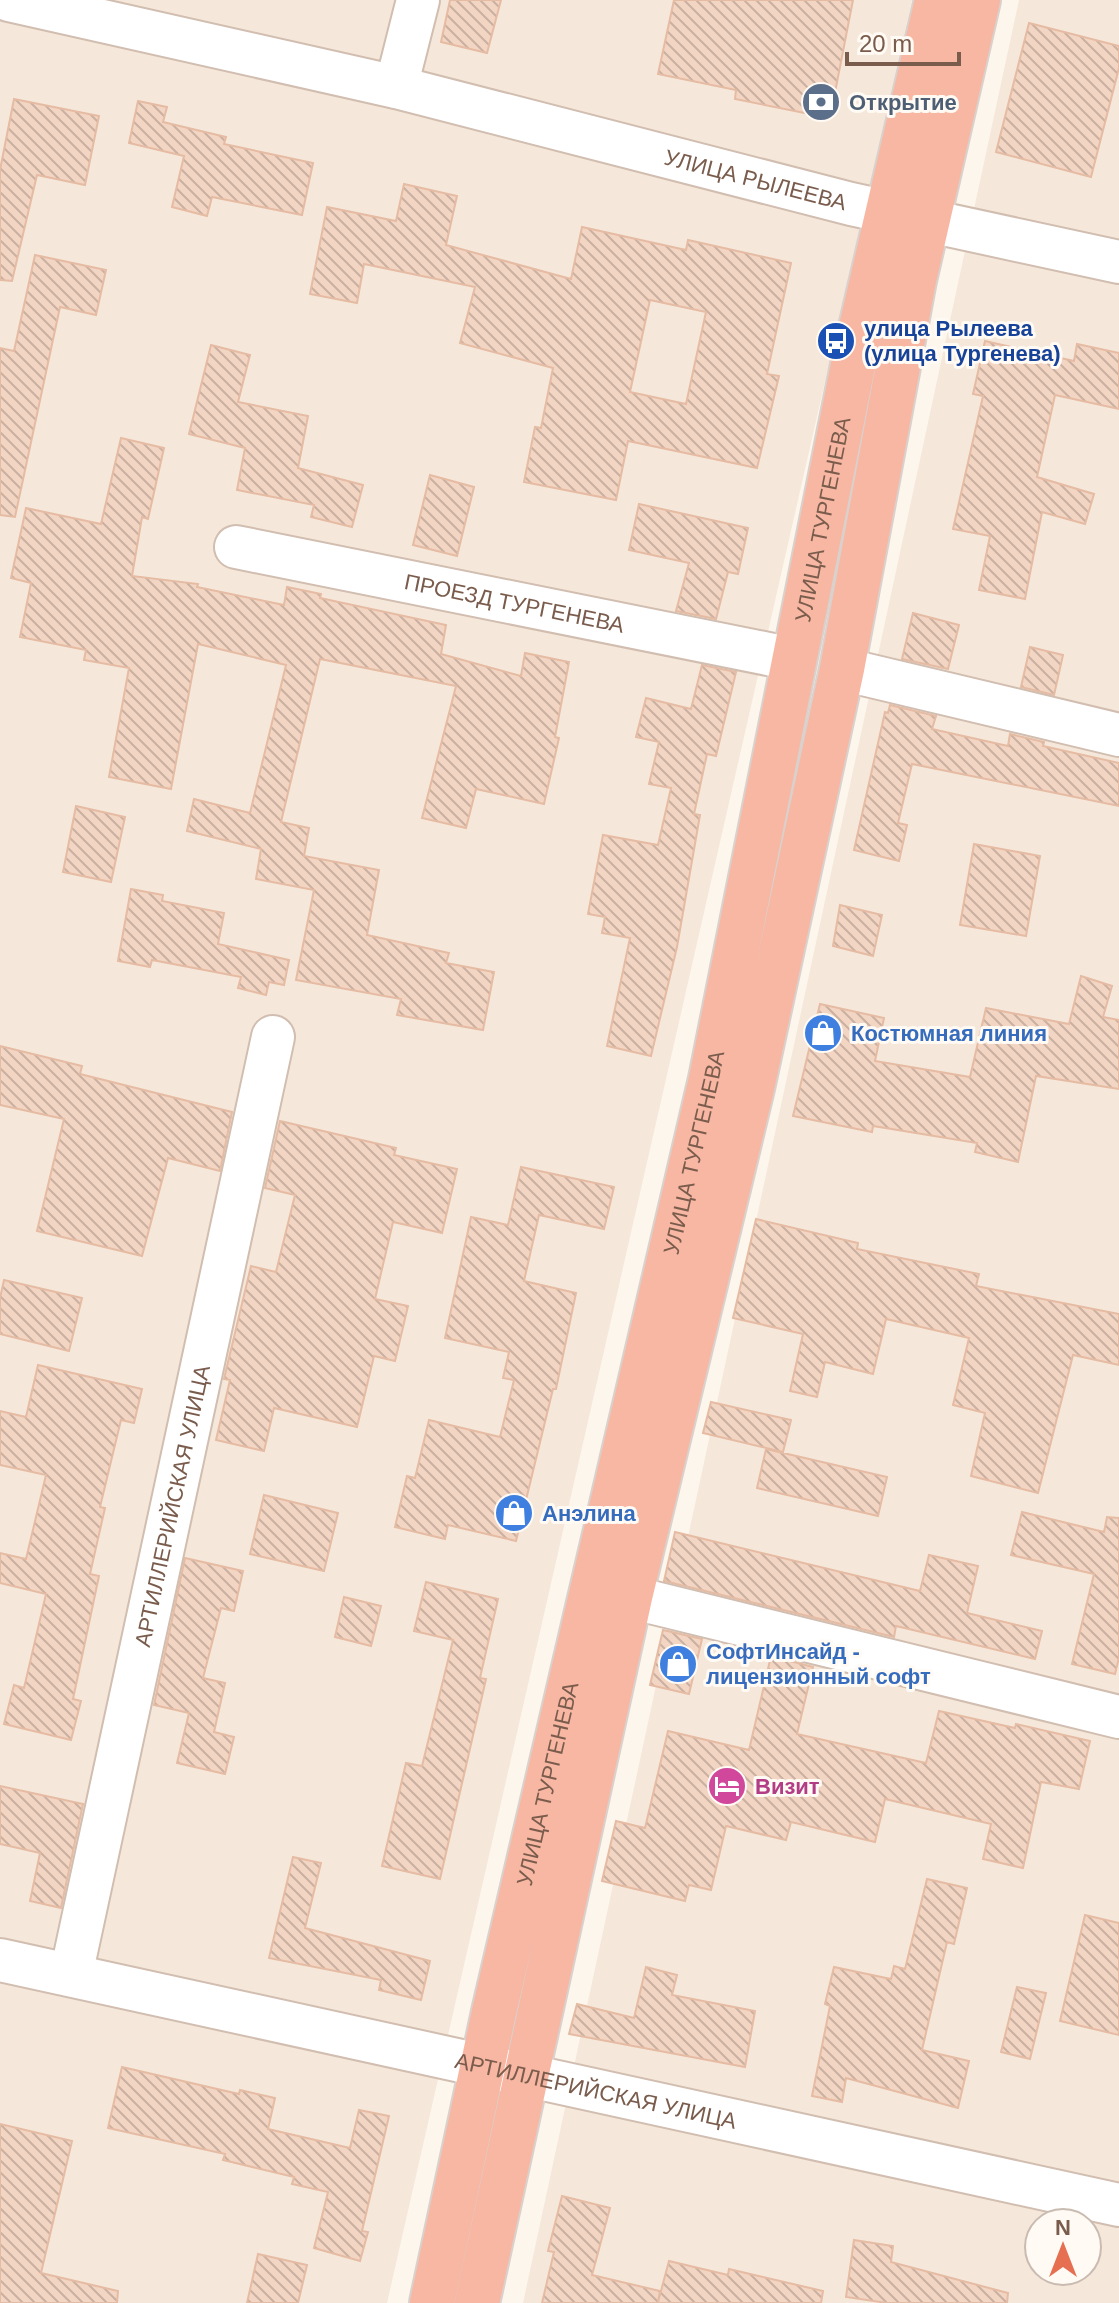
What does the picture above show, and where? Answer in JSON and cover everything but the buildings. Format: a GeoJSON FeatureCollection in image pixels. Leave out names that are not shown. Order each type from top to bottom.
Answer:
{"type":"FeatureCollection","features":[{"type":"Feature","properties":{"kind":"highway","name":"УЛИЦА ТУРГЕНЕВА"},"geometry":{"type":"LineString","coordinates":[[477,2303],[630,1597],[752,1088],[842,669],[937,0]]}},
{"type":"Feature","properties":{"kind":"highway","name":"УЛИЦА ТУРГЕНЕВА"},"geometry":{"type":"LineString","coordinates":[[432,2303],[482,2068],[711,1079],[857,345],[908,215],[978,0]]}},
{"type":"Feature","properties":{"kind":"street","name":"УЛИЦА РЫЛЕЕВА"},"geometry":{"type":"LineString","coordinates":[[9,0],[396,87],[908,215],[1119,262]]}},
{"type":"Feature","properties":{"kind":"street"},"geometry":{"type":"LineString","coordinates":[[396,87],[418,0]]}},
{"type":"Feature","properties":{"kind":"street","name":"ПРОЕЗД ТУРГЕНЕВА"},"geometry":{"type":"LineString","coordinates":[[236,547],[793,659]]}},
{"type":"Feature","properties":{"kind":"street"},"geometry":{"type":"LineString","coordinates":[[842,669],[1119,735]]}},
{"type":"Feature","properties":{"kind":"street","name":"АРТИЛЛЕРИЙСКАЯ УЛИЦА"},"geometry":{"type":"LineString","coordinates":[[71,1975],[273,1037]]}},
{"type":"Feature","properties":{"kind":"street"},"geometry":{"type":"LineString","coordinates":[[630,1597],[1119,1717]]}},
{"type":"Feature","properties":{"kind":"street","name":"АРТИЛЛЕРИЙСКАЯ УЛИЦА"},"geometry":{"type":"LineString","coordinates":[[0,1960],[482,2068],[1119,2205]]}},
{"type":"Feature","properties":{"kind":"shaded area"},"geometry":{"type":"Polygon","coordinates":[[[0,0],[912,0],[387,2303],[0,2303],[0,0]]]}},
{"type":"Feature","properties":{"kind":"shaded area"},"geometry":{"type":"Polygon","coordinates":[[[1019,0],[1119,0],[1119,2303],[523,2303],[1019,0]]]}},
{"type":"Feature","properties":{"kind":"place","name":"Открытие"},"geometry":{"type":"Point","coordinates":[821,102]}},
{"type":"Feature","properties":{"kind":"place","name":"улица Рылеева (улица Тургенева)"},"geometry":{"type":"Point","coordinates":[836,341]}},
{"type":"Feature","properties":{"kind":"place","name":"Костюмная линия"},"geometry":{"type":"Point","coordinates":[823,1033]}},
{"type":"Feature","properties":{"kind":"place","name":"Анэлина"},"geometry":{"type":"Point","coordinates":[514,1513]}},
{"type":"Feature","properties":{"kind":"place","name":"СофтИнсайд - лицензионный софт"},"geometry":{"type":"Point","coordinates":[678,1664]}},
{"type":"Feature","properties":{"kind":"place","name":"Визит"},"geometry":{"type":"Point","coordinates":[727,1786]}}]}
